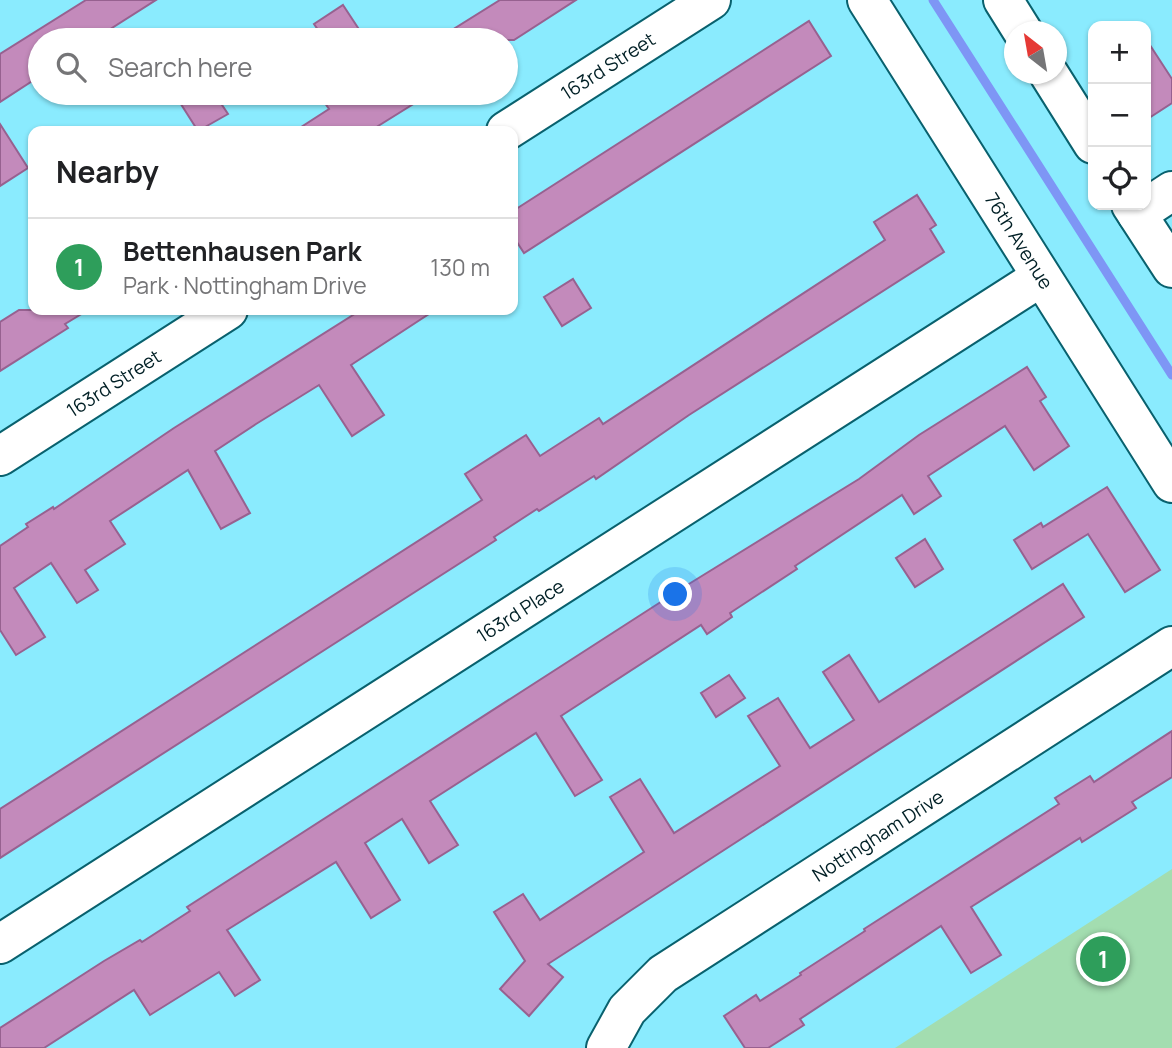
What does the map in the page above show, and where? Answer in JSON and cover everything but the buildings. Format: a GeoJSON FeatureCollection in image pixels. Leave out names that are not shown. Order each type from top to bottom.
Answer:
{"type":"FeatureCollection","features":[{"type":"Feature","properties":{"kind":"street","name":"163rd Street"},"geometry":{"type":"LineString","coordinates":[[514,126],[711,0]]}},
{"type":"Feature","properties":{"kind":"street","name":"76th Avenue"},"geometry":{"type":"LineString","coordinates":[[867,0],[1172,483]]}},
{"type":"Feature","properties":{"kind":"street"},"geometry":{"type":"LineString","coordinates":[[1003,0],[1016,21]]}},
{"type":"Feature","properties":{"kind":"street"},"geometry":{"type":"LineString","coordinates":[[1055,84],[1088,136]]}},
{"type":"Feature","properties":{"kind":"street"},"geometry":{"type":"LineString","coordinates":[[1151,201],[1172,191]]}},
{"type":"Feature","properties":{"kind":"street"},"geometry":{"type":"LineString","coordinates":[[1135,210],[1172,268]]}},
{"type":"Feature","properties":{"kind":"street","name":"163rd Place"},"geometry":{"type":"LineString","coordinates":[[0,944],[1041,276]]}},
{"type":"Feature","properties":{"kind":"street","name":"163rd Street"},"geometry":{"type":"LineString","coordinates":[[0,456],[220,315]]}},
{"type":"Feature","properties":{"kind":"street","name":"Nottingham Drive"},"geometry":{"type":"LineString","coordinates":[[606,1048],[627,1010],[663,974],[1172,646]]}},
{"type":"Feature","properties":{"kind":"green space"},"geometry":{"type":"Polygon","coordinates":[[[1172,869],[1172,1048],[895,1048],[1172,869]]]}},
{"type":"Feature","properties":{"kind":"waterway"},"geometry":{"type":"LineString","coordinates":[[933,0],[1172,375]]}},
{"type":"Feature","properties":{"kind":"place","name":"Bettenhausen Park"},"geometry":{"type":"Point","coordinates":[1103,959]}}]}
